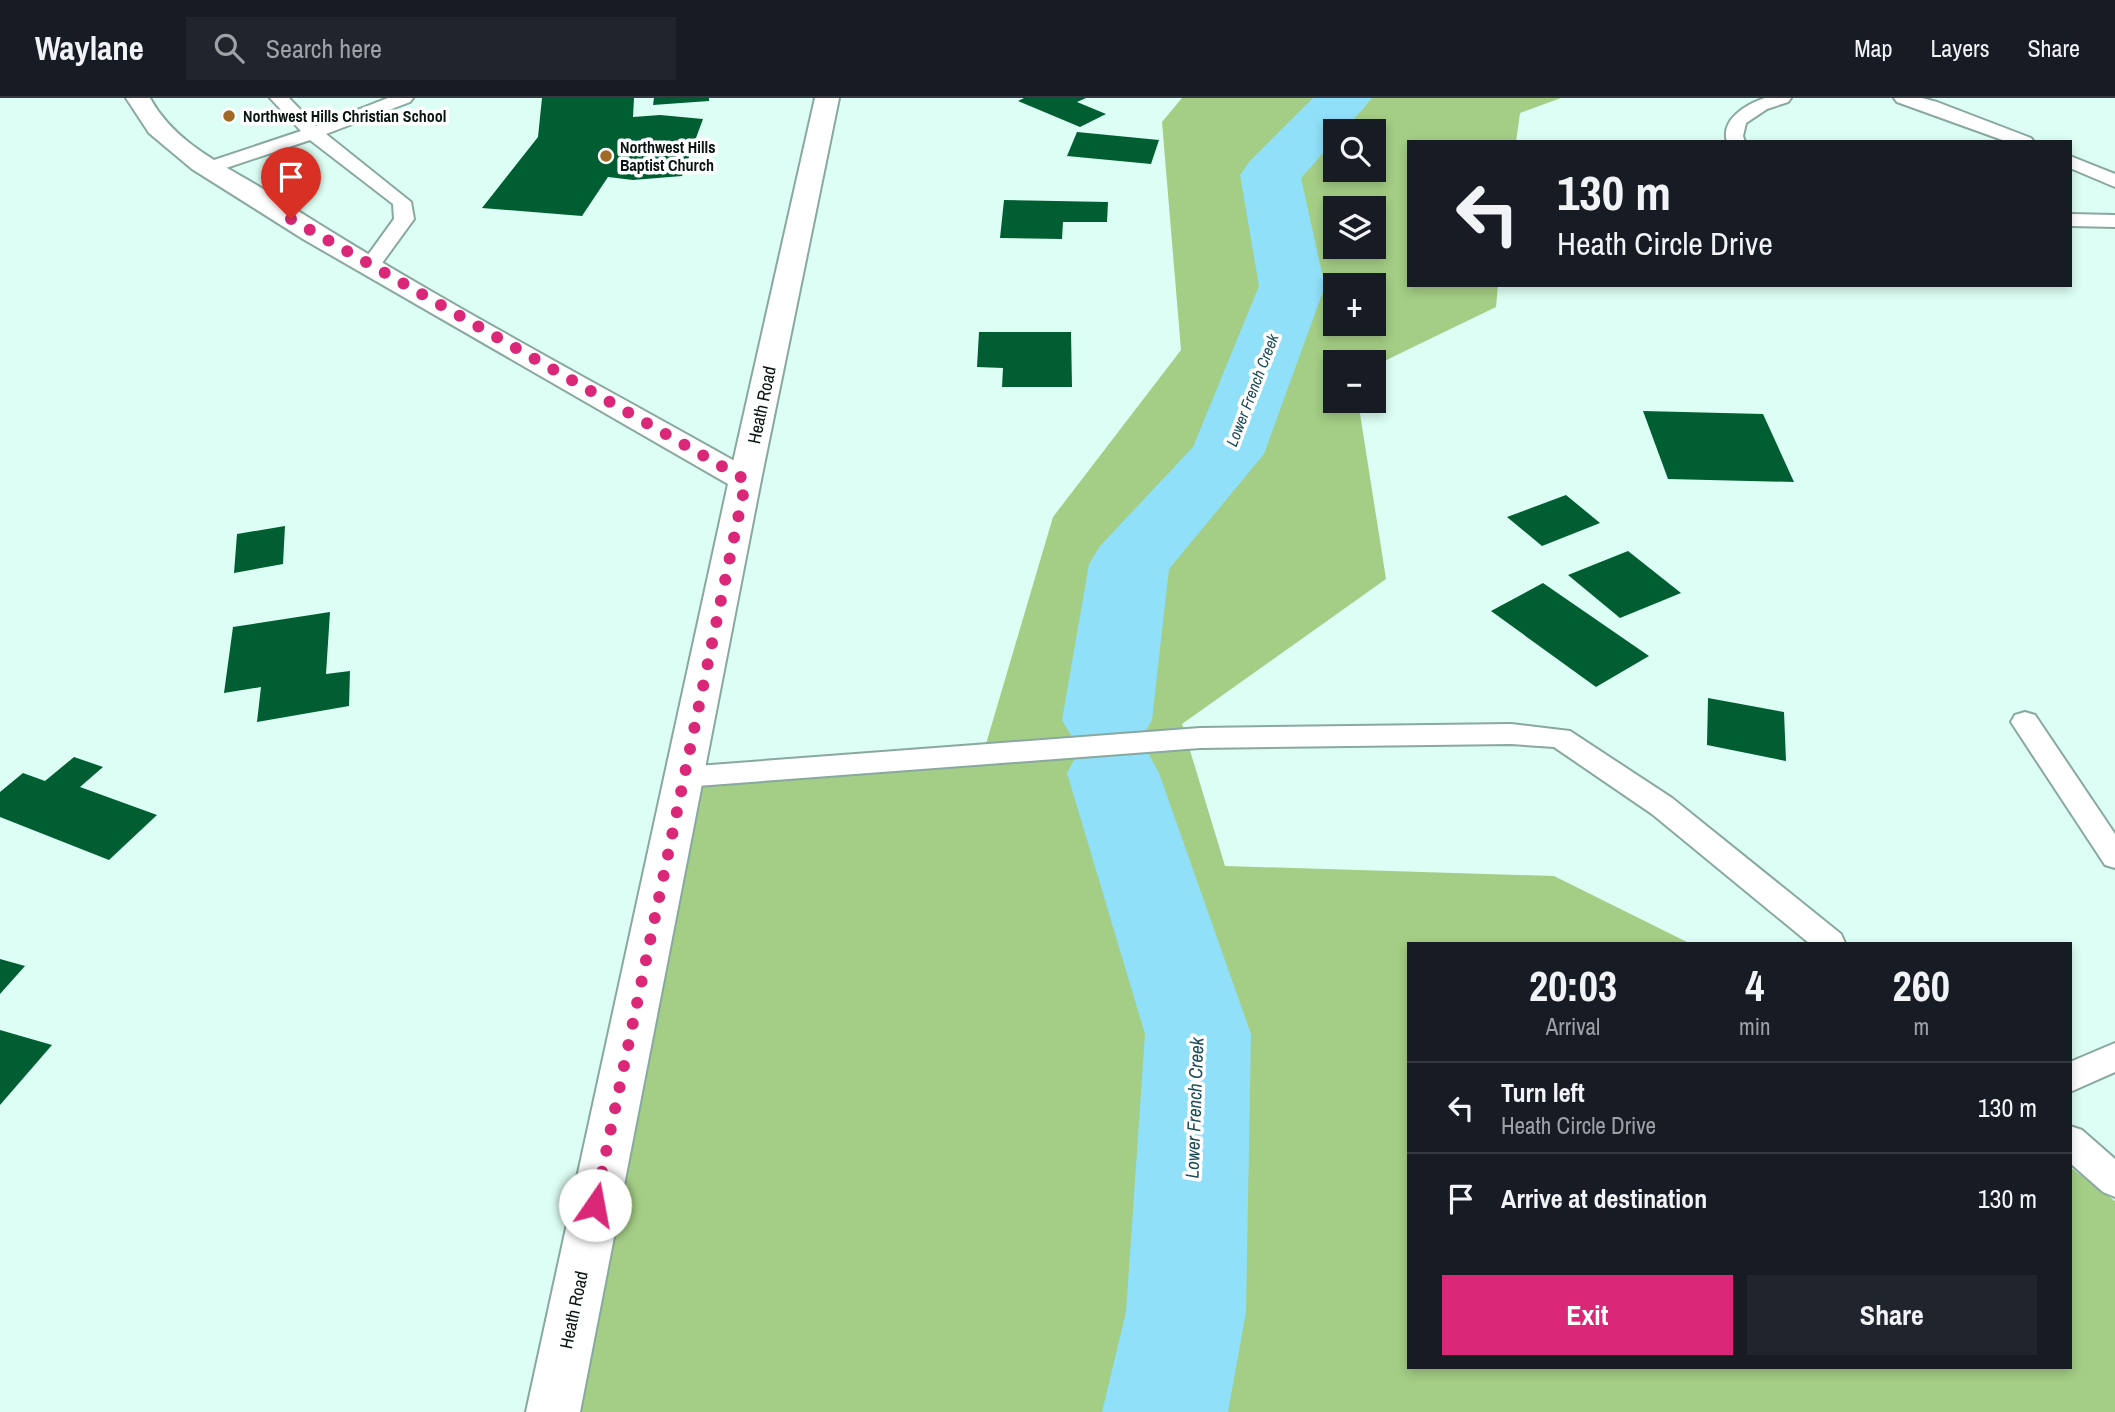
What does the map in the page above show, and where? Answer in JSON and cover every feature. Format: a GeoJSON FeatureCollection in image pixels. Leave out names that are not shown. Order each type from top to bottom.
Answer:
{"type":"FeatureCollection","features":[{"type":"Feature","properties":{"kind":"street"},"geometry":{"type":"LineString","coordinates":[[138,98],[144,113],[193,160],[370,266],[746,480]]}},
{"type":"Feature","properties":{"kind":"street","name":"Heath Road"},"geometry":{"type":"LineString","coordinates":[[553,1412],[827,98]]}},
{"type":"Feature","properties":{"kind":"lane"},"geometry":{"type":"LineString","coordinates":[[278,98],[313,133],[402,202],[404,219],[370,266]]}},
{"type":"Feature","properties":{"kind":"lane"},"geometry":{"type":"LineString","coordinates":[[208,169],[404,98]]}},
{"type":"Feature","properties":{"kind":"lane"},"geometry":{"type":"LineString","coordinates":[[1735,140],[1738,121],[1760,105],[1782,98]]}},
{"type":"Feature","properties":{"kind":"lane"},"geometry":{"type":"LineString","coordinates":[[1903,98],[2020,140]]}},
{"type":"Feature","properties":{"kind":"lane"},"geometry":{"type":"LineString","coordinates":[[2072,162],[2115,181]]}},
{"type":"Feature","properties":{"kind":"lane"},"geometry":{"type":"LineString","coordinates":[[2072,220],[2115,221]]}},
{"type":"Feature","properties":{"kind":"lane"},"geometry":{"type":"LineString","coordinates":[[2025,722],[2115,857]]}},
{"type":"Feature","properties":{"kind":"lane"},"geometry":{"type":"LineString","coordinates":[[684,778],[1200,738],[1511,734],[1560,738],[1662,806],[1829,942]]}},
{"type":"Feature","properties":{"kind":"lane"},"geometry":{"type":"LineString","coordinates":[[2072,1077],[2115,1057]]}},
{"type":"Feature","properties":{"kind":"lane"},"geometry":{"type":"LineString","coordinates":[[2072,1143],[2115,1181]]}},
{"type":"Feature","properties":{"kind":"green space"},"geometry":{"type":"Polygon","coordinates":[[[1182,98],[1561,98],[1520,113],[1516,140],[1407,140],[1407,287],[1498,287],[1496,307],[1386,360],[1386,350],[1323,350],[1323,413],[1360,413],[1386,579],[1182,724],[1225,866],[1554,876],[1687,942],[1407,942],[1407,1369],[2072,1369],[2072,1169],[2115,1201],[2115,1412],[553,1412],[684,777],[983,754],[1053,517],[1181,350],[1162,122],[1182,98]]]}},
{"type":"Feature","properties":{"kind":"building","name":"Northwest Hills Baptist Church"},"geometry":{"type":"Polygon","coordinates":[[[542,98],[634,98],[633,117],[660,115],[703,119],[682,176],[633,180],[608,177],[582,216],[482,208],[538,137],[542,98]]]}},
{"type":"Feature","properties":{"kind":"building"},"geometry":{"type":"Polygon","coordinates":[[[654,98],[709,98],[709,101],[653,105],[654,98]]]}},
{"type":"Feature","properties":{"kind":"building"},"geometry":{"type":"Polygon","coordinates":[[[1024,98],[1086,98],[1077,102],[1106,114],[1080,127],[1018,101],[1024,98]]]}},
{"type":"Feature","properties":{"kind":"building"},"geometry":{"type":"Polygon","coordinates":[[[1077,132],[1159,140],[1151,164],[1067,156],[1077,132]]]}},
{"type":"Feature","properties":{"kind":"building"},"geometry":{"type":"Polygon","coordinates":[[[1004,200],[1108,202],[1107,222],[1063,222],[1062,239],[1000,238],[1004,200]]]}},
{"type":"Feature","properties":{"kind":"building"},"geometry":{"type":"Polygon","coordinates":[[[979,332],[1071,332],[1072,387],[1002,387],[1003,368],[977,367],[979,332]]]}},
{"type":"Feature","properties":{"kind":"building"},"geometry":{"type":"Polygon","coordinates":[[[1643,411],[1763,414],[1794,482],[1668,479],[1643,411]]]}},
{"type":"Feature","properties":{"kind":"building"},"geometry":{"type":"Polygon","coordinates":[[[1566,495],[1600,523],[1542,546],[1507,517],[1566,495]]]}},
{"type":"Feature","properties":{"kind":"building"},"geometry":{"type":"Polygon","coordinates":[[[285,526],[283,564],[234,573],[237,534],[285,526]]]}},
{"type":"Feature","properties":{"kind":"building"},"geometry":{"type":"Polygon","coordinates":[[[1628,551],[1681,593],[1620,618],[1568,575],[1628,551]]]}},
{"type":"Feature","properties":{"kind":"building"},"geometry":{"type":"Polygon","coordinates":[[[1543,583],[1649,656],[1596,687],[1491,611],[1543,583]]]}},
{"type":"Feature","properties":{"kind":"building"},"geometry":{"type":"Polygon","coordinates":[[[330,612],[326,674],[350,671],[349,706],[257,722],[261,687],[224,693],[233,627],[330,612]]]}},
{"type":"Feature","properties":{"kind":"building"},"geometry":{"type":"Polygon","coordinates":[[[1708,698],[1784,712],[1786,761],[1707,745],[1708,698]]]}},
{"type":"Feature","properties":{"kind":"building"},"geometry":{"type":"Polygon","coordinates":[[[74,757],[103,767],[80,787],[157,815],[109,860],[0,817],[0,792],[23,773],[45,781],[74,757]]]}},
{"type":"Feature","properties":{"kind":"building"},"geometry":{"type":"Polygon","coordinates":[[[0,959],[25,966],[0,994],[0,959]]]}},
{"type":"Feature","properties":{"kind":"building"},"geometry":{"type":"Polygon","coordinates":[[[0,1030],[52,1045],[0,1105],[0,1030]]]}},
{"type":"Feature","properties":{"kind":"waterway","name":"Lower French Creek"},"geometry":{"type":"LineString","coordinates":[[1107,720],[1129,564],[1227,454],[1292,286],[1270,175],[1344,98]]}},
{"type":"Feature","properties":{"kind":"waterway","name":"Lower French Creek"},"geometry":{"type":"LineString","coordinates":[[1113,773],[1198,1034],[1186,1312],[1165,1412]]}},
{"type":"Feature","properties":{"kind":"place","name":"Northwest Hills Christian School"},"geometry":{"type":"Point","coordinates":[229,116]}},
{"type":"Feature","properties":{"kind":"place","name":"Northwest Hills Baptist Church"},"geometry":{"type":"Point","coordinates":[606,156]}},
{"type":"Feature","properties":{"kind":"route"},"geometry":{"type":"LineString","coordinates":[[291,219],[746,480],[595,1205]]}}]}
